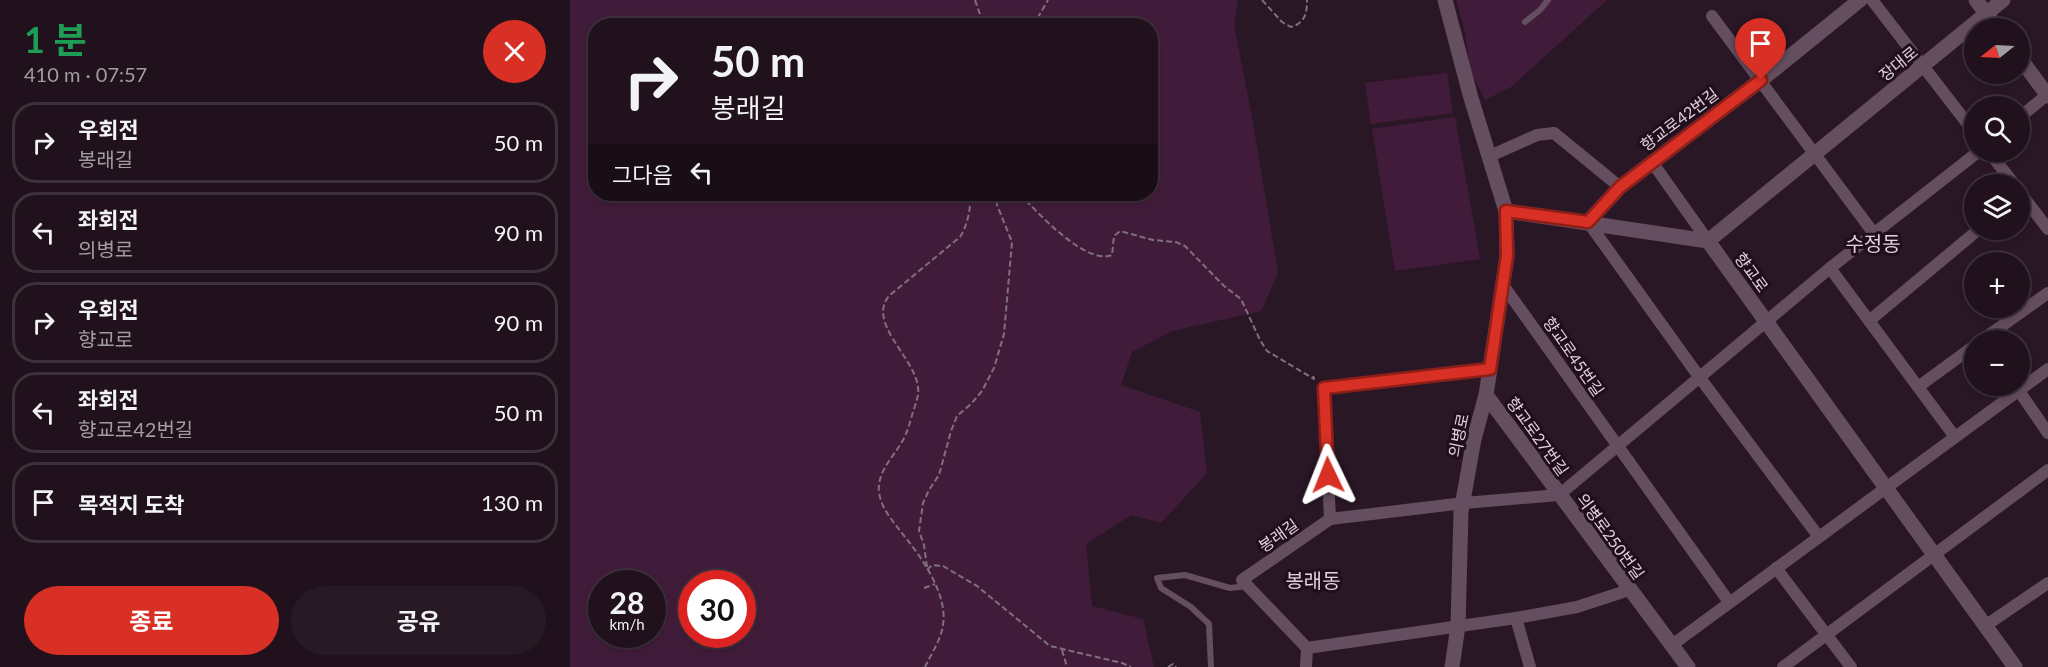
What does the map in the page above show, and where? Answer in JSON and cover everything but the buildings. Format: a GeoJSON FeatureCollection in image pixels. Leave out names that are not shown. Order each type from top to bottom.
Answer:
{"type":"FeatureCollection","features":[{"type":"Feature","properties":{"kind":"street"},"geometry":{"type":"LineString","coordinates":[[1445,0],[1471,98],[1506,211],[1708,241]]}},
{"type":"Feature","properties":{"kind":"street","name":"향교로42번길"},"geometry":{"type":"LineString","coordinates":[[1588,222],[1620,187],[1761,80],[1860,0]]}},
{"type":"Feature","properties":{"kind":"street"},"geometry":{"type":"LineString","coordinates":[[1872,0],[1964,119]]}},
{"type":"Feature","properties":{"kind":"street"},"geometry":{"type":"LineString","coordinates":[[1976,0],[1989,18]]}},
{"type":"Feature","properties":{"kind":"street","name":"장대로"},"geometry":{"type":"LineString","coordinates":[[1708,241],[2004,0]]}},
{"type":"Feature","properties":{"kind":"street"},"geometry":{"type":"LineString","coordinates":[[1712,16],[1875,235]]}},
{"type":"Feature","properties":{"kind":"street"},"geometry":{"type":"LineString","coordinates":[[2030,71],[2048,95],[2030,109]]}},
{"type":"Feature","properties":{"kind":"street"},"geometry":{"type":"LineString","coordinates":[[1490,156],[1537,135],[1554,133],[1620,187]]}},
{"type":"Feature","properties":{"kind":"street"},"geometry":{"type":"LineString","coordinates":[[1652,162],[1708,241]]}},
{"type":"Feature","properties":{"kind":"street","name":"향교로27번길"},"geometry":{"type":"LineString","coordinates":[[1486,395],[1559,495],[1830,268],[1966,162]]}},
{"type":"Feature","properties":{"kind":"street"},"geometry":{"type":"LineString","coordinates":[[2030,206],[2048,229]]}},
{"type":"Feature","properties":{"kind":"street","name":"의병로"},"geometry":{"type":"LineString","coordinates":[[1452,667],[1458,626],[1461,512],[1474,439],[1486,395],[1503,285],[1507,256],[1506,211]]}},
{"type":"Feature","properties":{"kind":"street"},"geometry":{"type":"LineString","coordinates":[[1588,222],[1700,378],[1819,537]]}},
{"type":"Feature","properties":{"kind":"street"},"geometry":{"type":"LineString","coordinates":[[1869,321],[1966,240]]}},
{"type":"Feature","properties":{"kind":"street","name":"향교로"},"geometry":{"type":"LineString","coordinates":[[1708,241],[1985,626],[2017,666]]}},
{"type":"Feature","properties":{"kind":"street"},"geometry":{"type":"LineString","coordinates":[[1830,268],[1955,437]]}},
{"type":"Feature","properties":{"kind":"street","name":"향교로45번길"},"geometry":{"type":"LineString","coordinates":[[1503,285],[1617,447]]}},
{"type":"Feature","properties":{"kind":"street"},"geometry":{"type":"LineString","coordinates":[[1996,330],[2048,293]]}},
{"type":"Feature","properties":{"kind":"street"},"geometry":{"type":"LineString","coordinates":[[1918,387],[1964,353]]}},
{"type":"Feature","properties":{"kind":"street"},"geometry":{"type":"LineString","coordinates":[[1330,519],[1324,388],[1490,369]]}},
{"type":"Feature","properties":{"kind":"street"},"geometry":{"type":"LineString","coordinates":[[2030,383],[2048,369]]}},
{"type":"Feature","properties":{"kind":"street"},"geometry":{"type":"LineString","coordinates":[[1671,645],[2012,396]]}},
{"type":"Feature","properties":{"kind":"street"},"geometry":{"type":"LineString","coordinates":[[2022,396],[2048,433]]}},
{"type":"Feature","properties":{"kind":"street"},"geometry":{"type":"LineString","coordinates":[[1617,447],[1729,602]]}},
{"type":"Feature","properties":{"kind":"street"},"geometry":{"type":"LineString","coordinates":[[1783,667],[2048,470]]}},
{"type":"Feature","properties":{"kind":"street","name":"의병로250번길"},"geometry":{"type":"LineString","coordinates":[[1330,519],[1464,503],[1559,495],[1688,667]]}},
{"type":"Feature","properties":{"kind":"street","name":"봉래길"},"geometry":{"type":"LineString","coordinates":[[1248,586],[1242,580],[1330,519]]}},
{"type":"Feature","properties":{"kind":"street"},"geometry":{"type":"LineString","coordinates":[[1776,568],[1851,667]]}},
{"type":"Feature","properties":{"kind":"street"},"geometry":{"type":"LineString","coordinates":[[1985,626],[2048,583]]}},
{"type":"Feature","properties":{"kind":"street"},"geometry":{"type":"LineString","coordinates":[[1248,586],[1307,648],[1306,667]]}},
{"type":"Feature","properties":{"kind":"street"},"geometry":{"type":"LineString","coordinates":[[1307,648],[1516,618],[1577,607],[1629,590]]}},
{"type":"Feature","properties":{"kind":"street"},"geometry":{"type":"LineString","coordinates":[[1516,618],[1530,667]]}},
{"type":"Feature","properties":{"kind":"lane"},"geometry":{"type":"LineString","coordinates":[[1526,22],[1548,0]]}},
{"type":"Feature","properties":{"kind":"lane"},"geometry":{"type":"LineString","coordinates":[[1210,667],[1209,624],[1191,607],[1161,588],[1157,578],[1185,575],[1230,588],[1248,586]]}},
{"type":"Feature","properties":{"kind":"path"},"geometry":{"type":"LineString","coordinates":[[975,0],[981,18]]}},
{"type":"Feature","properties":{"kind":"path"},"geometry":{"type":"LineString","coordinates":[[1038,18],[1048,0]]}},
{"type":"Feature","properties":{"kind":"path"},"geometry":{"type":"LineString","coordinates":[[1262,0],[1282,22],[1291,27],[1304,19],[1307,0]]}},
{"type":"Feature","properties":{"kind":"path"},"geometry":{"type":"LineString","coordinates":[[925,667],[943,626],[942,604],[936,583],[911,543],[888,515],[879,494],[879,478],[908,430],[919,396],[917,380],[884,322],[882,306],[890,295],[960,237],[966,228],[970,201]]}},
{"type":"Feature","properties":{"kind":"path"},"geometry":{"type":"LineString","coordinates":[[927,570],[924,545],[919,531],[924,503],[939,475],[957,416],[982,391],[994,368],[1004,334],[1012,243],[997,201]]}},
{"type":"Feature","properties":{"kind":"path"},"geometry":{"type":"LineString","coordinates":[[1027,201],[1063,236],[1104,257],[1112,255],[1114,236],[1120,231],[1153,240],[1176,242],[1185,246],[1224,286],[1241,299],[1267,351],[1314,378],[1313,375]]}},
{"type":"Feature","properties":{"kind":"path"},"geometry":{"type":"LineString","coordinates":[[927,570],[932,565],[950,569],[987,593],[1045,644],[1064,651],[1122,663],[1131,667]]}},
{"type":"Feature","properties":{"kind":"path"},"geometry":{"type":"LineString","coordinates":[[924,588],[936,583]]}},
{"type":"Feature","properties":{"kind":"path"},"geometry":{"type":"LineString","coordinates":[[1061,648],[1067,667]]}},
{"type":"Feature","properties":{"kind":"path"},"geometry":{"type":"LineString","coordinates":[[1168,667],[1173,663],[1176,667]]}},
{"type":"Feature","properties":{"kind":"shaded area"},"geometry":{"type":"Polygon","coordinates":[[[570,0],[1238,0],[1234,24],[1278,273],[1261,311],[1172,331],[1132,352],[1121,385],[1200,412],[1207,473],[1161,523],[1131,515],[1086,544],[1092,606],[1143,619],[1154,667],[570,667],[570,0]]]}},
{"type":"Feature","properties":{"kind":"shaded area"},"geometry":{"type":"Polygon","coordinates":[[[1456,0],[1607,0],[1511,87],[1485,100],[1471,72],[1465,32],[1456,0]]]}},
{"type":"Feature","properties":{"kind":"shaded area"},"geometry":{"type":"Polygon","coordinates":[[[1447,73],[1453,113],[1371,124],[1365,83],[1447,73]]]}},
{"type":"Feature","properties":{"kind":"shaded area"},"geometry":{"type":"Polygon","coordinates":[[[1455,117],[1480,259],[1395,271],[1372,129],[1455,117]]]}},
{"type":"Feature","properties":{"kind":"district","name":"수정동"},"geometry":{"type":"Point","coordinates":[1873,243]}},
{"type":"Feature","properties":{"kind":"district","name":"봉래동"},"geometry":{"type":"Point","coordinates":[1313,580]}},
{"type":"Feature","properties":{"kind":"route"},"geometry":{"type":"LineString","coordinates":[[1328,475],[1324,388],[1490,369],[1507,256],[1506,211],[1588,222],[1620,187],[1761,80]]}}]}
